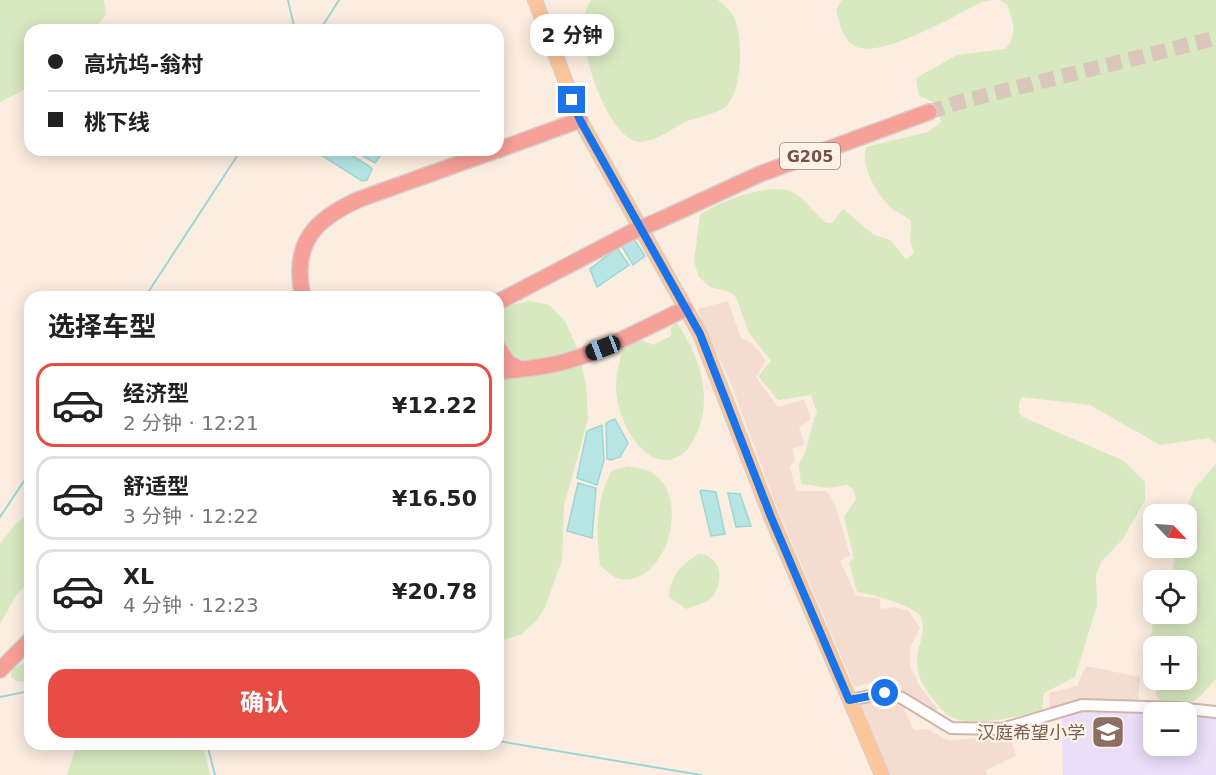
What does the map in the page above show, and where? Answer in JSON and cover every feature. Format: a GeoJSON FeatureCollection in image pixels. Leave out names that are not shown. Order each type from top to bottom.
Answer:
{"type":"FeatureCollection","features":[{"type":"Feature","properties":{"kind":"highway","name":"G205"},"geometry":{"type":"LineString","coordinates":[[504,300],[604,245],[760,174],[929,112]]}},
{"type":"Feature","properties":{"kind":"highway"},"geometry":{"type":"LineString","coordinates":[[504,147],[580,120]]}},
{"type":"Feature","properties":{"kind":"highway"},"geometry":{"type":"LineString","coordinates":[[302,291],[298,275],[300,255],[308,236],[339,208],[480,156]]}},
{"type":"Feature","properties":{"kind":"highway"},"geometry":{"type":"LineString","coordinates":[[504,371],[545,366],[578,357],[617,342],[686,309]]}},
{"type":"Feature","properties":{"kind":"highway"},"geometry":{"type":"LineString","coordinates":[[504,357],[508,363],[520,369]]}},
{"type":"Feature","properties":{"kind":"highway"},"geometry":{"type":"LineString","coordinates":[[0,670],[24,646]]}},
{"type":"Feature","properties":{"kind":"main road"},"geometry":{"type":"LineString","coordinates":[[535,0],[580,120],[700,334],[771,517],[882,775]]}},
{"type":"Feature","properties":{"kind":"street"},"geometry":{"type":"LineString","coordinates":[[849,700],[885,693],[902,698],[951,728],[1002,729],[1082,705],[1177,708],[1216,712]]}},
{"type":"Feature","properties":{"kind":"shaded area"},"geometry":{"type":"Polygon","coordinates":[[[728,301],[741,338],[752,343],[766,361],[756,377],[778,407],[804,399],[811,419],[799,427],[805,445],[792,449],[795,460],[790,467],[796,491],[827,491],[836,508],[850,555],[840,561],[856,596],[879,598],[881,609],[893,607],[908,610],[920,628],[910,648],[910,666],[919,685],[938,709],[931,714],[902,691],[878,681],[854,687],[777,508],[729,378],[705,331],[698,309],[728,301]]]}},
{"type":"Feature","properties":{"kind":"shaded area"},"geometry":{"type":"Polygon","coordinates":[[[1086,666],[1140,677],[1138,705],[1074,704],[1050,709],[1049,693],[1077,686],[1086,666]]]}},
{"type":"Feature","properties":{"kind":"shaded area"},"geometry":{"type":"Polygon","coordinates":[[[874,698],[899,698],[914,730],[927,729],[950,741],[1010,734],[1016,756],[986,770],[987,775],[891,775],[859,703],[874,698]]]}},
{"type":"Feature","properties":{"kind":"shaded area","name":"汉庭希望小学"},"geometry":{"type":"Polygon","coordinates":[[[1075,712],[1143,713],[1143,756],[1197,756],[1197,715],[1216,717],[1216,775],[1063,775],[1062,718],[1075,712]]]}},
{"type":"Feature","properties":{"kind":"green space"},"geometry":{"type":"Polygon","coordinates":[[[0,0],[104,0],[106,15],[98,24],[24,24],[24,90],[0,102],[0,0]]]}},
{"type":"Feature","properties":{"kind":"green space"},"geometry":{"type":"Polygon","coordinates":[[[591,0],[718,0],[734,17],[740,44],[740,66],[736,87],[728,104],[719,110],[683,123],[652,140],[641,142],[632,140],[624,134],[604,105],[590,67],[584,27],[587,8],[591,0]]]}},
{"type":"Feature","properties":{"kind":"green space"},"geometry":{"type":"Polygon","coordinates":[[[842,0],[993,0],[982,2],[904,40],[872,49],[854,46],[846,38],[836,10],[842,0]]]}},
{"type":"Feature","properties":{"kind":"green space"},"geometry":{"type":"Polygon","coordinates":[[[999,0],[1216,0],[1216,444],[1208,438],[1160,445],[1090,405],[1022,397],[1019,403],[1019,413],[1023,417],[1124,461],[1145,482],[1145,500],[1123,539],[1101,562],[1096,576],[1097,605],[1075,677],[1044,693],[1042,710],[981,722],[957,719],[947,715],[921,681],[917,661],[923,632],[920,616],[901,604],[857,592],[849,563],[854,558],[844,517],[856,499],[853,489],[847,485],[829,488],[801,484],[799,464],[817,413],[811,395],[778,400],[758,376],[771,361],[749,333],[736,297],[730,292],[710,287],[699,277],[694,262],[700,215],[731,199],[758,191],[771,190],[796,194],[826,223],[832,223],[843,209],[874,235],[890,240],[906,259],[914,253],[910,239],[911,222],[891,208],[875,188],[865,163],[866,147],[928,132],[941,122],[936,103],[919,96],[916,78],[957,55],[1005,49],[1012,38],[1014,27],[1007,4],[999,0]]]}},
{"type":"Feature","properties":{"kind":"green space"},"geometry":{"type":"Polygon","coordinates":[[[530,301],[549,305],[565,321],[578,350],[586,384],[588,419],[564,506],[562,560],[545,607],[537,620],[522,634],[504,640],[504,308],[530,301]]]}},
{"type":"Feature","properties":{"kind":"green space"},"geometry":{"type":"Polygon","coordinates":[[[676,321],[691,348],[702,378],[704,408],[695,437],[687,450],[673,459],[661,460],[650,456],[632,438],[617,401],[617,378],[624,344],[638,338],[653,345],[671,336],[671,328],[676,321]]]}},
{"type":"Feature","properties":{"kind":"green space"},"geometry":{"type":"Polygon","coordinates":[[[1216,464],[1216,679],[1191,702],[1162,702],[1156,690],[1197,690],[1197,636],[1151,636],[1153,624],[1197,624],[1197,570],[1173,570],[1174,558],[1197,558],[1197,504],[1188,504],[1194,489],[1216,464]]]}},
{"type":"Feature","properties":{"kind":"green space"},"geometry":{"type":"Polygon","coordinates":[[[629,466],[651,472],[664,484],[670,500],[672,519],[661,555],[650,569],[636,578],[619,579],[600,566],[598,517],[602,495],[611,471],[629,466]]]}},
{"type":"Feature","properties":{"kind":"green space"},"geometry":{"type":"Polygon","coordinates":[[[24,518],[24,587],[17,594],[0,624],[0,544],[16,523],[24,518]]]}},
{"type":"Feature","properties":{"kind":"green space"},"geometry":{"type":"Polygon","coordinates":[[[698,554],[711,558],[716,563],[720,576],[719,584],[712,597],[686,609],[669,597],[670,589],[678,572],[698,554]]]}},
{"type":"Feature","properties":{"kind":"green space"},"geometry":{"type":"Polygon","coordinates":[[[24,663],[24,682],[16,681],[11,677],[12,669],[24,663]]]}},
{"type":"Feature","properties":{"kind":"green space"},"geometry":{"type":"Polygon","coordinates":[[[75,750],[204,750],[210,775],[67,775],[75,750]]]}},
{"type":"Feature","properties":{"kind":"water"},"geometry":{"type":"Polygon","coordinates":[[[322,156],[353,156],[369,166],[372,169],[367,180],[362,181],[322,156]]]}},
{"type":"Feature","properties":{"kind":"water"},"geometry":{"type":"Polygon","coordinates":[[[363,156],[380,156],[375,163],[363,156]]]}},
{"type":"Feature","properties":{"kind":"water"},"geometry":{"type":"Polygon","coordinates":[[[632,236],[645,256],[633,265],[621,245],[632,236]]]}},
{"type":"Feature","properties":{"kind":"water"},"geometry":{"type":"Polygon","coordinates":[[[617,248],[629,265],[597,287],[590,269],[617,248]]]}},
{"type":"Feature","properties":{"kind":"water"},"geometry":{"type":"Polygon","coordinates":[[[615,419],[628,443],[620,457],[611,460],[607,459],[606,423],[615,419]]]}},
{"type":"Feature","properties":{"kind":"water"},"geometry":{"type":"Polygon","coordinates":[[[602,425],[604,460],[597,485],[577,478],[587,431],[602,425]]]}},
{"type":"Feature","properties":{"kind":"water"},"geometry":{"type":"Polygon","coordinates":[[[578,483],[596,488],[592,538],[567,531],[578,483]]]}},
{"type":"Feature","properties":{"kind":"water"},"geometry":{"type":"Polygon","coordinates":[[[700,491],[716,492],[725,534],[711,536],[700,491]]]}},
{"type":"Feature","properties":{"kind":"water"},"geometry":{"type":"Polygon","coordinates":[[[728,493],[740,494],[751,526],[736,527],[728,493]]]}},
{"type":"Feature","properties":{"kind":"waterway"},"geometry":{"type":"LineString","coordinates":[[288,0],[294,24]]}},
{"type":"Feature","properties":{"kind":"waterway"},"geometry":{"type":"LineString","coordinates":[[324,24],[339,0]]}},
{"type":"Feature","properties":{"kind":"waterway"},"geometry":{"type":"LineString","coordinates":[[149,291],[237,156]]}},
{"type":"Feature","properties":{"kind":"waterway"},"geometry":{"type":"LineString","coordinates":[[0,517],[24,481]]}},
{"type":"Feature","properties":{"kind":"waterway"},"geometry":{"type":"LineString","coordinates":[[0,697],[24,692]]}},
{"type":"Feature","properties":{"kind":"waterway"},"geometry":{"type":"LineString","coordinates":[[504,742],[701,775]]}},
{"type":"Feature","properties":{"kind":"waterway"},"geometry":{"type":"LineString","coordinates":[[209,750],[215,775]]}},
{"type":"Feature","properties":{"kind":"tunnel"},"geometry":{"type":"LineString","coordinates":[[929,112],[963,101],[1216,38]]}},
{"type":"Feature","properties":{"kind":"place","name":"汉庭希望小学"},"geometry":{"type":"Point","coordinates":[1108,732]}},
{"type":"Feature","properties":{"kind":"route"},"geometry":{"type":"LineString","coordinates":[[572,100],[580,120],[700,334],[771,517],[849,700],[871,693],[885,693]]}}]}
